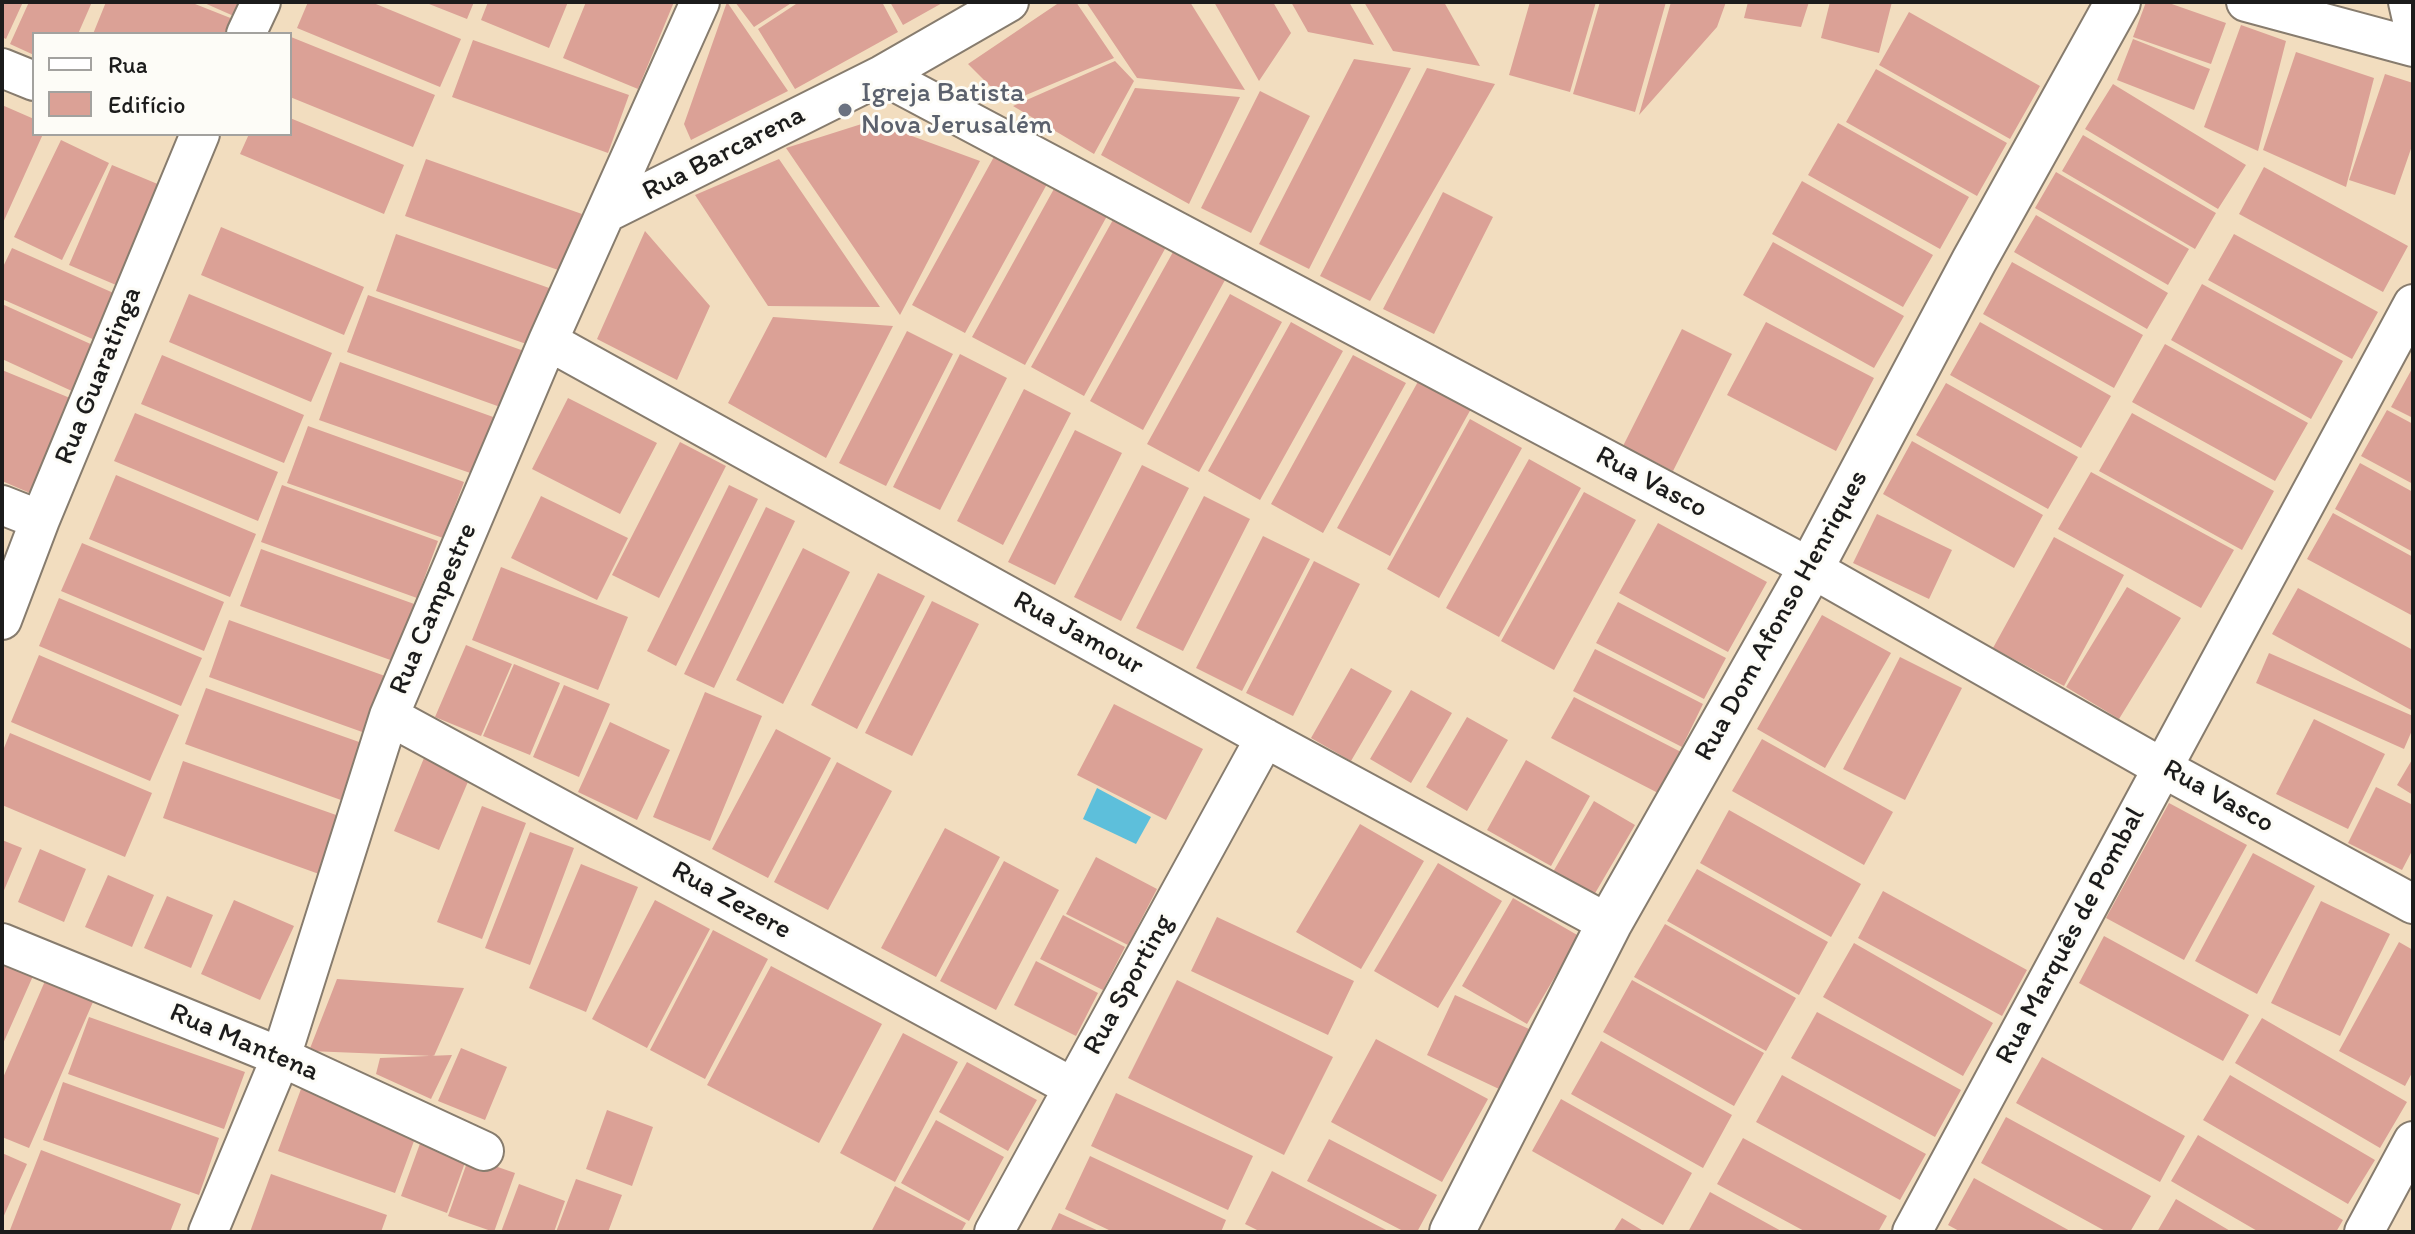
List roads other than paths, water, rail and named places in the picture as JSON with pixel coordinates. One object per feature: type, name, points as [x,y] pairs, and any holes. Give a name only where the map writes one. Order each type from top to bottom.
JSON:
[{"type":"street","points":[[247,32],[261,2]]},
{"type":"street","name":"Rua Campestre","points":[[208,1232],[281,1057],[389,716],[548,341],[700,2]]},
{"type":"street","name":"Rua Barcarena","points":[[606,213],[882,75],[1009,2]]},
{"type":"street","name":"Rua Dom Afonso Henriques","points":[[1452,1232],[1609,924],[1811,568],[1974,261],[2118,2]]},
{"type":"street","points":[[2246,2],[2413,47]]},
{"type":"street","points":[[2408,2],[2413,24]]},
{"type":"street","points":[[2,68],[32,80]]},
{"type":"street","name":"Rua Vasco","points":[[882,75],[1811,568],[2161,767],[2413,904]]},
{"type":"street","name":"Rua Guaratinga","points":[[2,620],[188,137]]},
{"type":"street","name":"Rua Marquês de Pombal","points":[[1912,1232],[2413,304]]},
{"type":"street","name":"Rua Jamour","points":[[548,341],[1265,738],[1609,924]]},
{"type":"street","points":[[2,505],[40,520]]},
{"type":"street","name":"Rua Zezere","points":[[389,716],[1072,1087]]},
{"type":"street","name":"Rua Sporting","points":[[994,1232],[1265,738]]},
{"type":"street","name":"Rua Mantena","points":[[2,943],[281,1057],[484,1151]]},
{"type":"street","points":[[2364,1232],[2413,1141]]},
{"type":"water","points":[[1097,788],[1151,817],[1136,844],[1083,819]]},
{"type":"place","name":"Igreja Batista Nova Jerusalém","points":[[845,110]]}]
